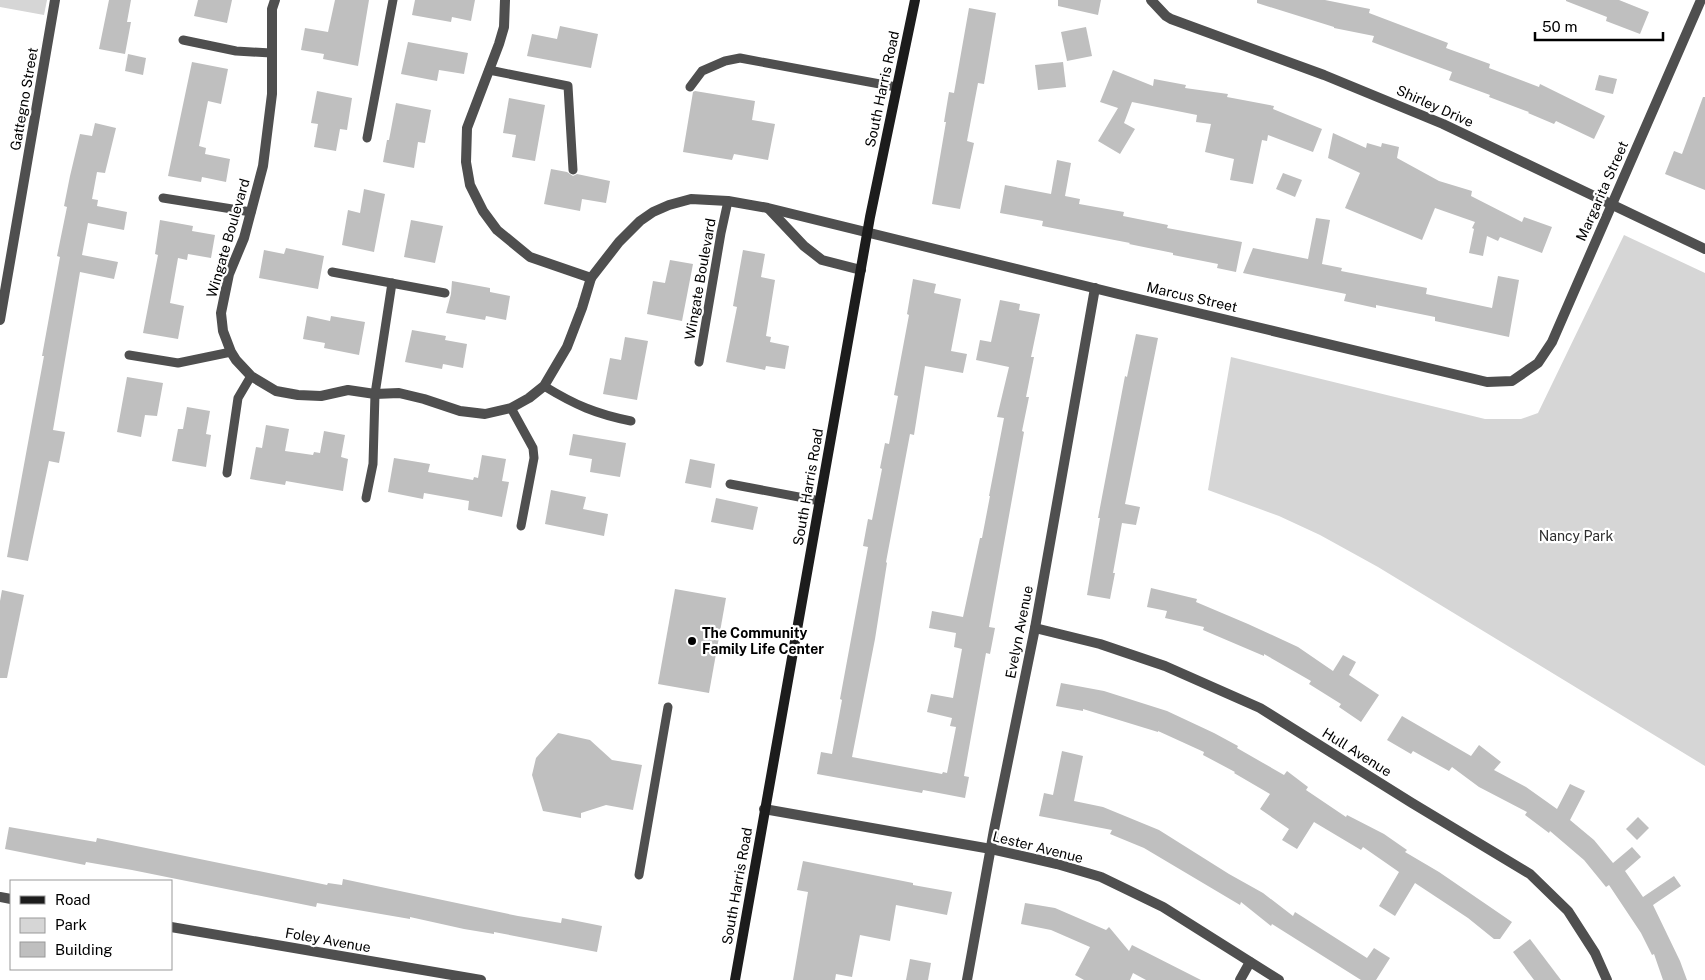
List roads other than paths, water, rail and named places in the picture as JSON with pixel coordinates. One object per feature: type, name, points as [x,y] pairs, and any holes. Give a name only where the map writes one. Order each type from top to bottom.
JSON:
[{"type":"main road","name":"South Harris Road","points":[[735,980],[867,233],[915,0]]},
{"type":"street","name":"Gattegno Street","points":[[0,320],[55,0]]},
{"type":"street","name":"Wingate Boulevard","points":[[275,0],[272,9],[272,94],[263,166],[244,238],[229,274],[220,313],[223,331],[231,352],[251,376],[276,391],[298,395],[321,396],[348,390],[375,394],[399,393],[460,411],[484,414],[511,408],[529,398],[544,386],[566,347],[582,308],[591,278],[619,242],[640,221],[668,205],[691,199],[728,201],[768,208],[867,233]]},
{"type":"street","points":[[505,0],[504,27],[467,128],[466,162],[470,185],[483,211],[497,230],[530,256],[591,278]]},
{"type":"street","name":"Shirley Drive","points":[[1151,0],[1171,19],[1324,75],[1434,120],[1705,249]]},
{"type":"street","name":"Margarita Street","points":[[1512,381],[1538,363],[1552,342],[1701,0]]},
{"type":"street","points":[[768,208],[804,246],[822,260],[861,270]]},
{"type":"street","name":"Marcus Street","points":[[867,233],[1487,382],[1512,381]]},
{"type":"street","name":"Evelyn Avenue","points":[[968,980],[991,849],[1035,628],[1095,288]]},
{"type":"street","name":"Hull Avenue","points":[[1035,628],[1100,644],[1165,666],[1268,713],[1530,874],[1568,911],[1595,952],[1607,980]]},
{"type":"street","name":"Lester Avenue","points":[[764,809],[991,849],[1057,864],[1101,877],[1163,907],[1279,980]]},
{"type":"street","name":"Foley Avenue","points":[[172,927],[481,980]]},
{"type":"street","points":[[1240,980],[1250,962]]},
{"type":"lane","points":[[367,138],[393,0]]},
{"type":"lane","points":[[183,40],[236,51],[272,53]]},
{"type":"lane","points":[[690,88],[702,71],[726,60],[740,58],[896,87]]},
{"type":"lane","points":[[489,70],[568,86],[573,170]]},
{"type":"lane","points":[[163,198],[251,212]]},
{"type":"lane","name":"Wingate Boulevard","points":[[699,362],[728,201]]},
{"type":"lane","points":[[332,272],[445,293]]},
{"type":"lane","points":[[366,498],[373,464],[375,394],[392,283]]},
{"type":"lane","points":[[129,355],[178,362],[231,352]]},
{"type":"lane","points":[[226,472],[238,398],[251,376]]},
{"type":"lane","points":[[544,386],[578,406],[631,421]]},
{"type":"lane","points":[[511,408],[533,448],[534,458],[521,526]]},
{"type":"lane","points":[[730,484],[820,501]]},
{"type":"lane","points":[[639,874],[668,707]]},
{"type":"place","name":"The Community Family Life Center","points":[[692,641]]},
{"type":"park label","name":"Nancy Park","points":[[1576,536]]}]
